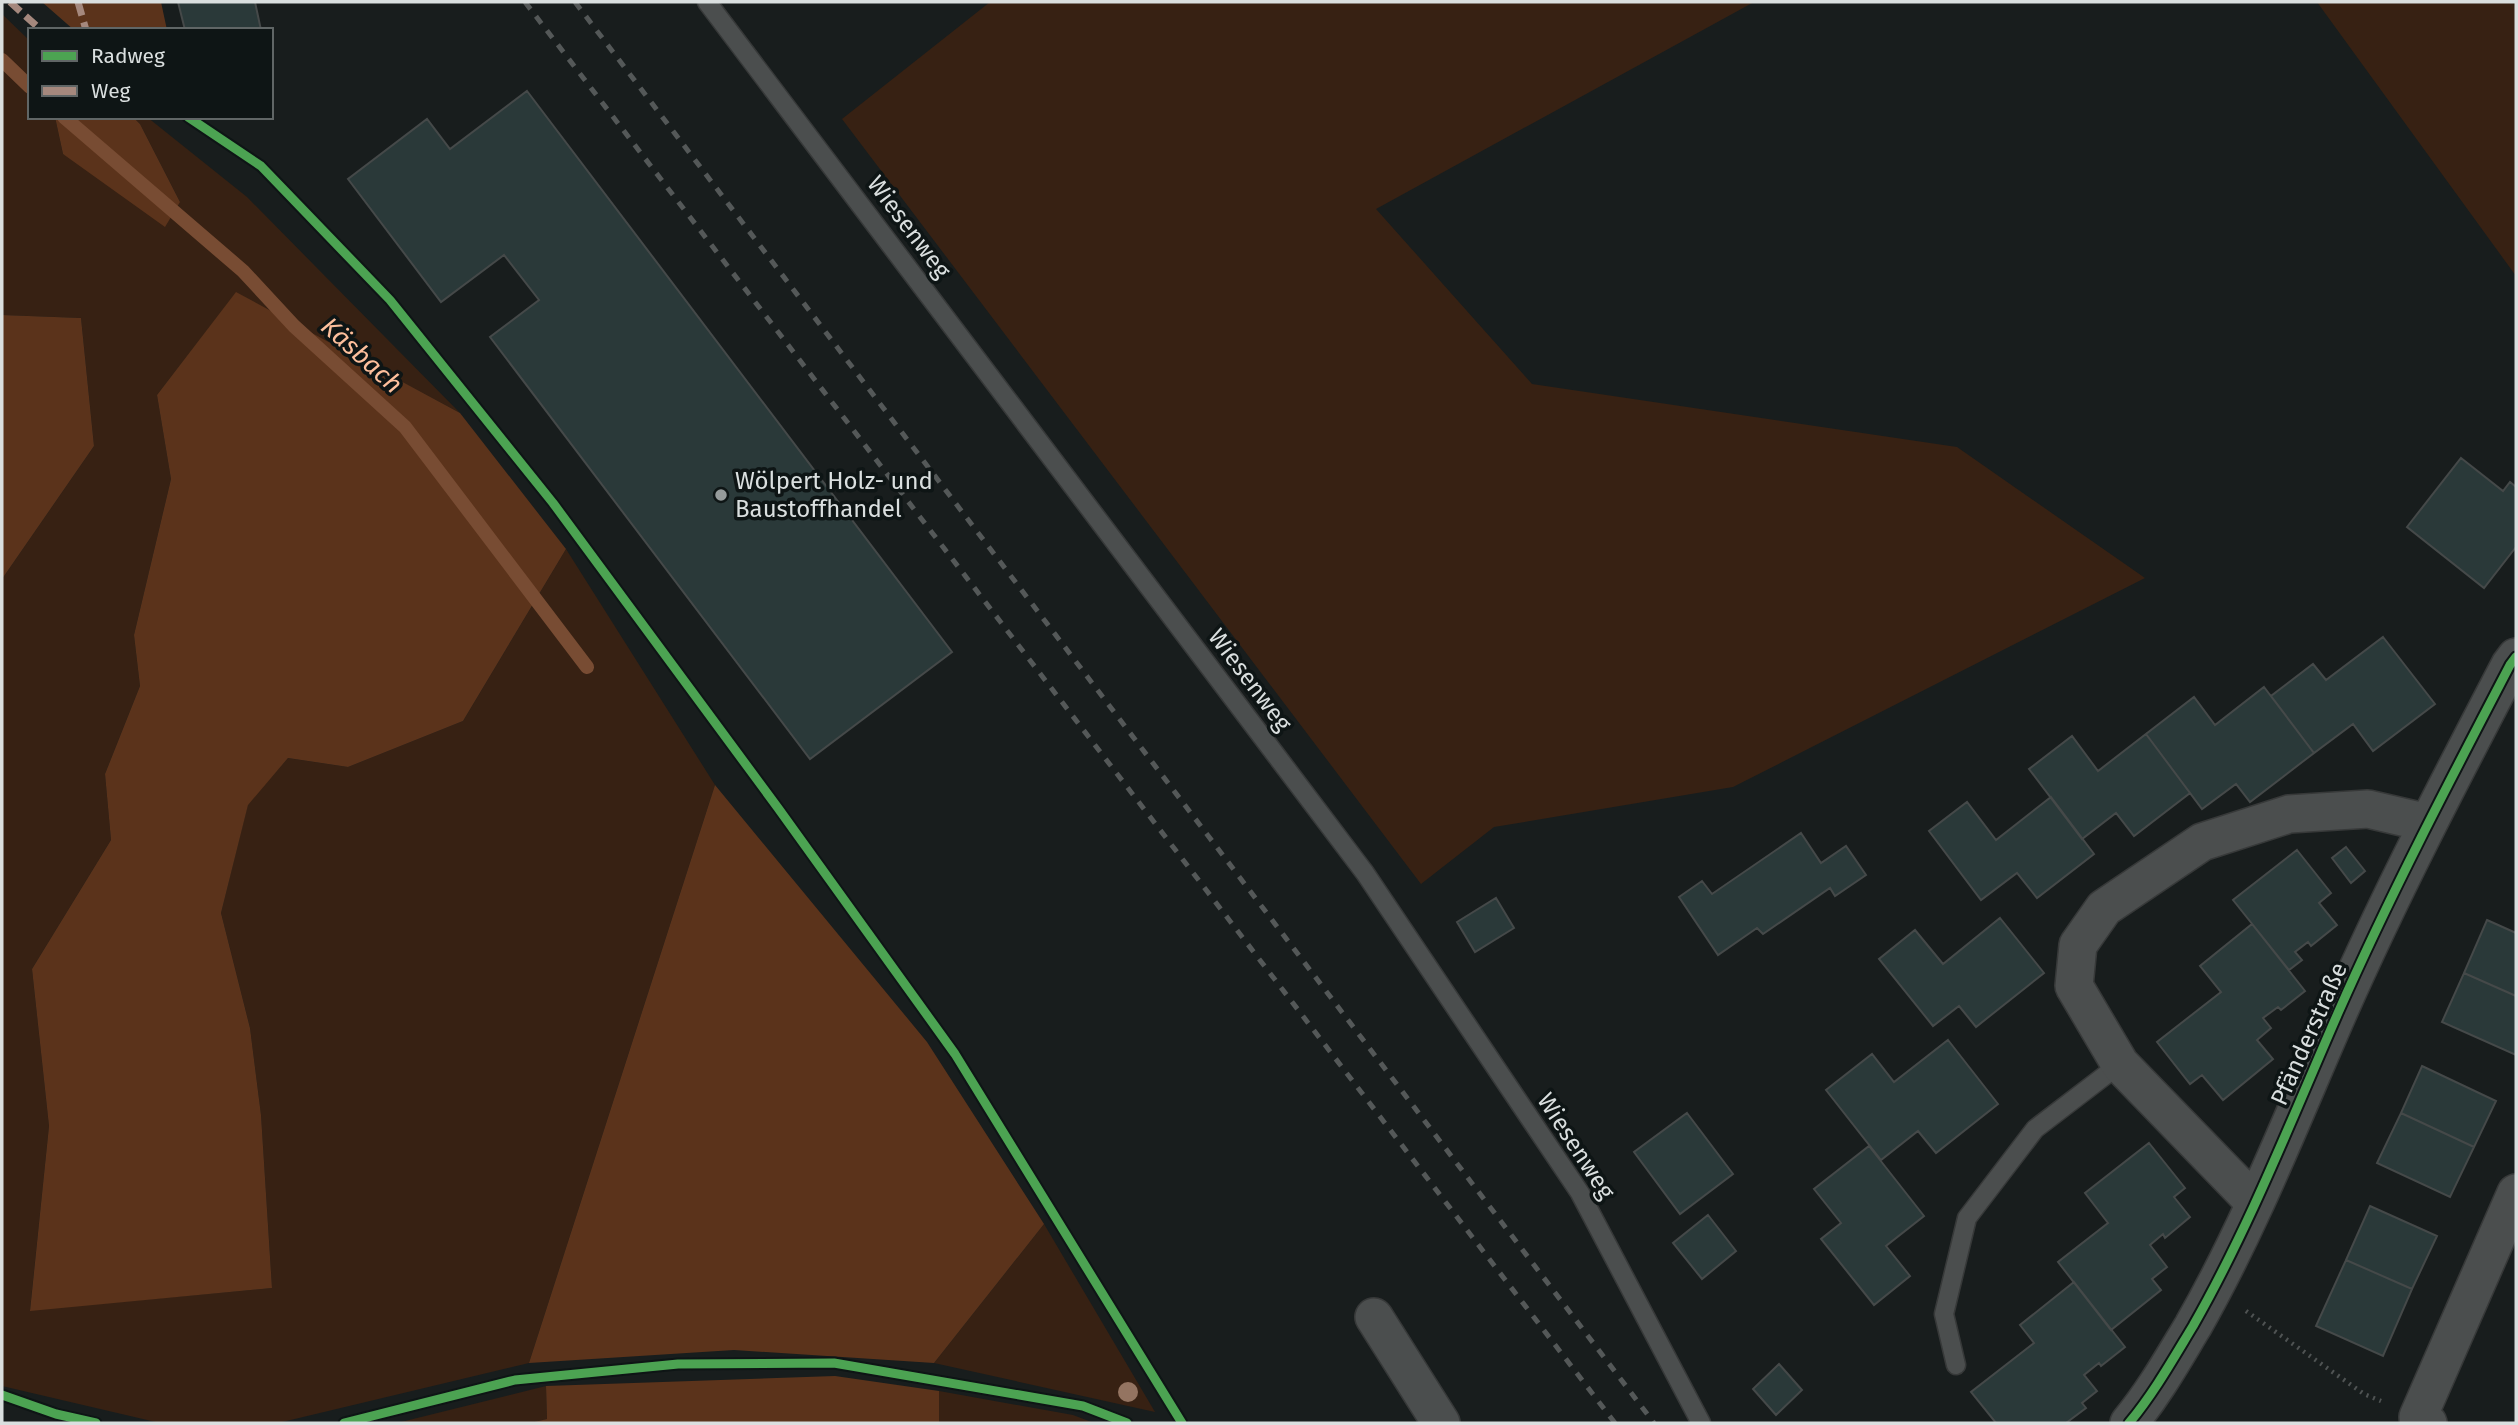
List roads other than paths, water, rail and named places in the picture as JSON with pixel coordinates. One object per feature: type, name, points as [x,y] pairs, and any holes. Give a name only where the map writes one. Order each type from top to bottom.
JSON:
[{"type":"street","name":"Pfänderstraße","points":[[2129,1423],[2169,1367],[2215,1287],[2340,1009],[2428,823],[2516,657]]},
{"type":"street","points":[[2255,1203],[2120,1064],[2074,986],[2078,946],[2104,908],[2202,842],[2289,814],[2368,808],[2428,823]]},
{"type":"street","points":[[2423,1420],[2516,1192]]},
{"type":"street","points":[[1374,1317],[1441,1423]]},
{"type":"lane","name":"Wiesenweg","points":[[707,2],[1365,873],[1580,1193],[1701,1423]]},
{"type":"lane","points":[[1956,1365],[1944,1314],[1966,1218],[2035,1129],[2120,1064]]},
{"type":"waterway","name":"Käsbach","points":[[2,60],[28,85]]},
{"type":"waterway","name":"Käsbach","points":[[66,119],[243,271],[294,326],[405,427],[587,667]]},
{"type":"railway","points":[[525,2],[1615,1423]]},
{"type":"railway","points":[[575,2],[1654,1423]]},
{"type":"place","name":"Wölpert Holz- und Baustoffhandel","points":[[721,495]]}]
